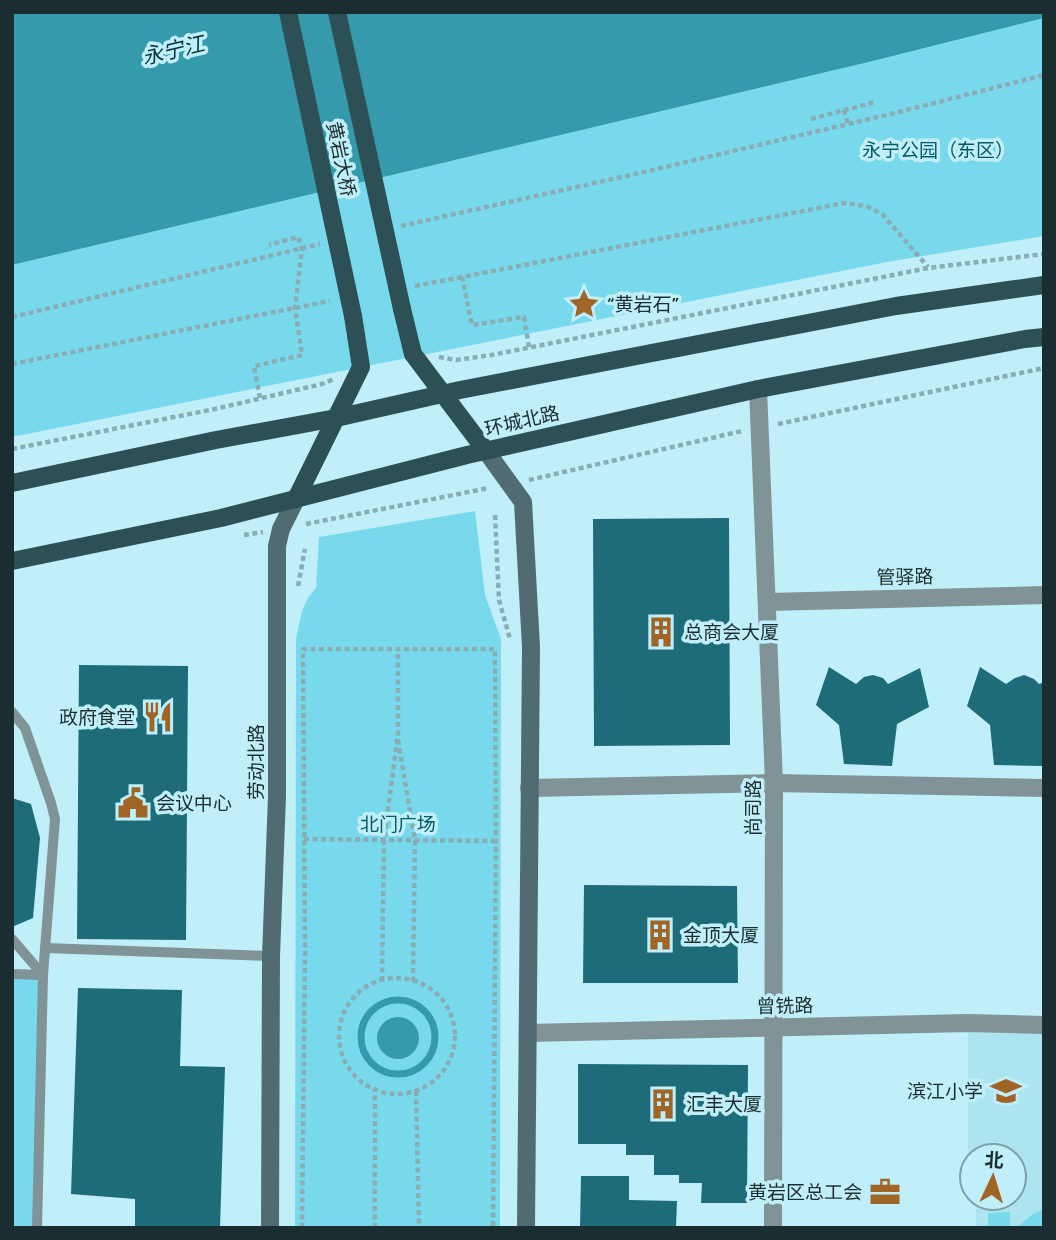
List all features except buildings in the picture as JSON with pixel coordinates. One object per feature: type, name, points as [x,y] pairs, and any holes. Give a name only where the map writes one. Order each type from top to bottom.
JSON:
[{"type":"main road","name":"黄岩大桥","points":[[288,12],[353,316],[361,367]]},
{"type":"main road","name":"黄岩大桥","points":[[337,12],[413,354]]},
{"type":"main road","points":[[12,483],[443,394],[896,306],[1044,285]]},
{"type":"main road","name":"环城北路","points":[[12,561],[221,518],[486,451],[758,389],[1044,337]]},
{"type":"main road","points":[[413,354],[523,502],[531,647],[526,1228]]},
{"type":"main road","name":"劳动北路","points":[[270,1228],[271,956],[277,796],[277,546],[281,529],[361,367]]},
{"type":"street","name":"尚司路","points":[[758,389],[774,783],[773,1228]]},
{"type":"street","name":"管驿路","points":[[768,602],[1044,595]]},
{"type":"street","points":[[530,788],[774,783],[1044,788]]},
{"type":"street","name":"曾铣路","points":[[528,1034],[968,1023],[1044,1025]]},
{"type":"lane","points":[[12,712],[25,728],[55,819],[43,975],[37,1228]]},
{"type":"lane","points":[[12,939],[43,975]]},
{"type":"lane","points":[[45,948],[271,956]]},
{"type":"lane","points":[[12,974],[43,975]]},
{"type":"path","points":[[394,227],[644,172],[1044,75]]},
{"type":"path","points":[[811,119],[875,102]]},
{"type":"path","points":[[844,110],[848,124]]},
{"type":"path","points":[[410,287],[844,203],[866,206],[882,214],[928,268]]},
{"type":"path","points":[[260,398],[254,366],[302,355],[295,308],[302,248],[298,237],[269,245]]},
{"type":"path","points":[[12,317],[328,242]]},
{"type":"path","points":[[413,354],[456,360],[492,355],[928,268],[1044,254]]},
{"type":"path","points":[[462,277],[472,325],[524,317],[529,348]]},
{"type":"path","points":[[12,364],[333,301]]},
{"type":"path","points":[[12,449],[215,409],[322,384],[361,367]]},
{"type":"path","points":[[495,515],[499,600],[513,652]]},
{"type":"path","points":[[302,1228],[305,950],[303,649],[495,649],[493,1228]]},
{"type":"path","points":[[382,981],[384,839],[398,735],[398,649]]},
{"type":"path","points":[[398,735],[415,840],[413,981]]},
{"type":"path","points":[[304,839],[496,841]]},
{"type":"path","points":[[398,979],[413,981],[430,989],[443,1001],[452,1017],[455,1035],[453,1053],[445,1070],[432,1083],[416,1091],[398,1095],[375,1090],[360,1082],[347,1066],[339,1048],[339,1027],[346,1009],[358,993],[376,982],[398,979]]},
{"type":"path","points":[[375,1090],[375,1228]]},
{"type":"path","points":[[416,1091],[419,1228]]},
{"type":"shaded area","name":"滨江小学","points":[[968,1023],[1044,1025],[1044,1228],[976,1228],[976,1212],[1028,1212],[1028,1142],[968,1142]]},
{"type":"green space","name":"永宁公园（东区）","points":[[1044,18],[1044,236],[887,262],[12,437],[12,265]]},
{"type":"green space","name":"北门广场","points":[[475,511],[485,595],[501,639],[500,1228],[295,1228],[296,639],[305,605],[316,588],[319,537]]},
{"type":"green space","points":[[12,974],[43,975],[37,1228],[12,1228]]},
{"type":"green space","points":[[1044,1209],[1044,1228],[1016,1228],[1033,1214]]},
{"type":"green space","points":[[1010,1212],[1010,1228],[988,1228],[988,1213]]},
{"type":"water","name":"永宁江","points":[[12,12],[1044,12],[1044,18],[12,265]]},
{"type":"water","points":[[398,1017],[413,1023],[419,1038],[413,1053],[398,1059],[383,1053],[377,1038],[383,1023]]},
{"type":"waterway","points":[[398,1000],[412,1003],[424,1011],[432,1023],[435,1037],[432,1051],[424,1063],[412,1071],[398,1074],[384,1071],[372,1063],[364,1051],[361,1037],[364,1023],[372,1011],[384,1003],[398,1000]]},
{"type":"place","name":"“黄岩石”","points":[[584,304]]},
{"type":"place","name":"总商会大厦","points":[[661,632]]},
{"type":"place","name":"政府食堂","points":[[158,717]]},
{"type":"place","name":"会议中心","points":[[133,803]]},
{"type":"place","name":"金顶大厦","points":[[660,935]]},
{"type":"place","name":"滨江小学","points":[[1006,1091]]},
{"type":"place","name":"汇丰大厦","points":[[663,1104]]},
{"type":"place","name":"黄岩区总工会","points":[[885,1192]]}]
